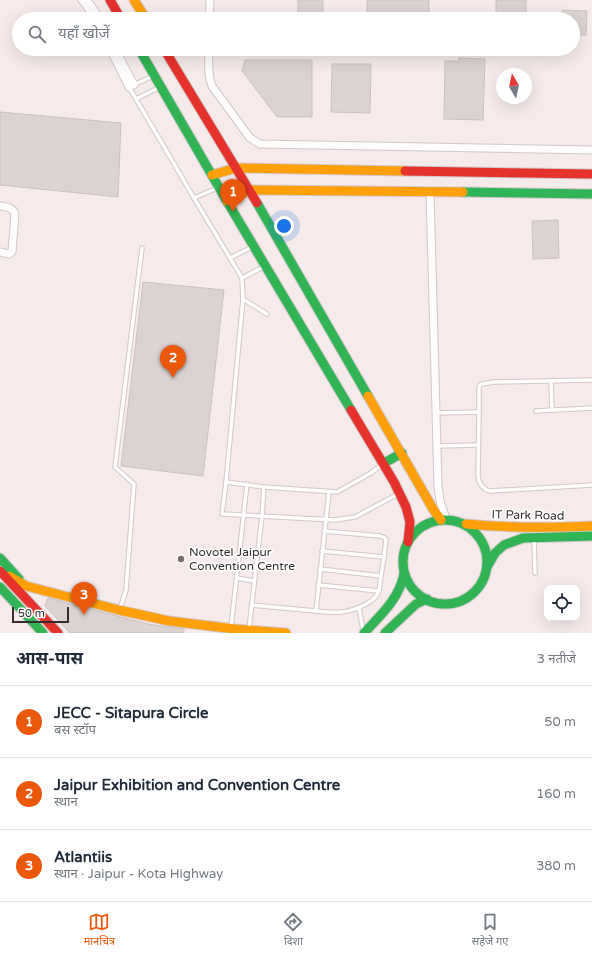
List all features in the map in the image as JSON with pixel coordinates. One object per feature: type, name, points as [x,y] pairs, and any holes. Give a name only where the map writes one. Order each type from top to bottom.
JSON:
[{"type":"main road","points":[[110,0],[117,12]]},
{"type":"main road","points":[[134,0],[142,12]]},
{"type":"main road","points":[[143,56],[254,247],[384,463],[406,507],[410,522],[408,542]]},
{"type":"main road","points":[[168,56],[250,190],[433,509],[443,520]]},
{"type":"main road","points":[[212,176],[236,168],[592,174]]},
{"type":"main road","points":[[227,201],[250,190],[592,194]]},
{"type":"main road","points":[[384,463],[402,453]]},
{"type":"main road","points":[[364,633],[393,601],[402,584],[404,574],[402,560],[406,546],[413,534],[424,525],[443,520],[454,520],[464,524],[475,532],[482,543],[486,556],[486,569],[482,582],[474,592],[462,600],[448,604],[434,602],[421,596],[411,587],[404,574]]},
{"type":"main road","name":"IT Park Road","points":[[464,524],[491,527],[530,528],[592,526]]},
{"type":"main road","name":"IT Park Road","points":[[486,569],[495,553],[504,545],[523,538],[592,536]]},
{"type":"main road","points":[[0,558],[26,586]]},
{"type":"main road","points":[[0,570],[26,586],[119,610],[169,621],[286,633]]},
{"type":"main road","points":[[0,570],[58,633]]},
{"type":"main road","points":[[0,587],[43,633]]},
{"type":"main road","points":[[390,632],[416,604],[428,599]]},
{"type":"street","points":[[82,0],[90,12]]},
{"type":"street","points":[[87,0],[95,12]]},
{"type":"street","points":[[209,12],[210,0]]},
{"type":"street","points":[[114,56],[132,86]]},
{"type":"street","points":[[118,56],[132,86]]},
{"type":"street","points":[[209,56],[210,82],[212,86],[250,138],[260,144],[592,150]]},
{"type":"street","points":[[430,192],[438,486],[443,520]]},
{"type":"street","points":[[0,206],[11,208],[15,214],[12,252],[8,254],[0,252]]},
{"type":"lane","points":[[154,76],[132,86],[136,99],[242,278],[243,299],[222,514],[334,520],[355,517],[400,493]]},
{"type":"lane","points":[[136,99],[160,87]]},
{"type":"lane","points":[[194,198],[219,187]]},
{"type":"lane","points":[[230,258],[254,247]]},
{"type":"lane","points":[[119,610],[126,590],[134,484],[115,467],[142,248]]},
{"type":"lane","points":[[242,278],[266,265]]},
{"type":"lane","points":[[243,299],[267,314]]},
{"type":"lane","points":[[592,380],[494,382],[480,385],[478,445],[479,481],[486,490],[494,491],[592,484]]},
{"type":"lane","points":[[551,381],[552,410]]},
{"type":"lane","points":[[536,411],[592,408]]},
{"type":"lane","points":[[436,413],[479,412]]},
{"type":"lane","points":[[437,446],[478,445]]},
{"type":"lane","points":[[226,482],[264,487],[337,492],[371,473],[384,463]]},
{"type":"lane","points":[[231,628],[247,484]]},
{"type":"lane","points":[[249,630],[264,487]]},
{"type":"lane","points":[[316,611],[329,492]]},
{"type":"lane","points":[[252,605],[342,613],[359,608],[376,598],[379,592],[382,576],[385,538],[380,536],[324,531]]},
{"type":"lane","points":[[534,538],[535,573]]},
{"type":"lane","points":[[322,551],[384,557]]},
{"type":"lane","points":[[320,569],[382,576]]},
{"type":"lane","points":[[236,578],[254,581]]},
{"type":"lane","points":[[318,585],[379,592]]},
{"type":"lane","points":[[359,608],[364,633]]},
{"type":"building","points":[[298,0],[323,0],[323,12],[298,12]]},
{"type":"building","points":[[367,0],[429,0],[429,12],[367,12]]},
{"type":"building","points":[[496,0],[526,0],[526,12],[496,12]]},
{"type":"building","points":[[562,10],[587,11],[586,35],[580,35],[580,12],[562,12]]},
{"type":"building","points":[[459,58],[485,59],[483,120],[444,119],[445,61],[458,61]]},
{"type":"building","points":[[245,60],[312,60],[312,117],[277,117],[242,71]]},
{"type":"building","points":[[332,64],[371,64],[370,113],[331,112]]},
{"type":"building","points":[[0,112],[121,123],[118,197],[0,185]]},
{"type":"building","points":[[558,220],[559,258],[533,259],[532,221]]},
{"type":"building","points":[[143,282],[224,290],[203,476],[121,466]]},
{"type":"building","points":[[48,598],[148,624],[184,629],[184,633],[70,633],[45,606]]},
{"type":"traffic: fast","points":[[143,56],[228,203],[351,410]]},
{"type":"traffic: fast","points":[[463,192],[592,194]]},
{"type":"traffic: fast","points":[[257,203],[368,396]]},
{"type":"traffic: fast","points":[[384,463],[402,453]]},
{"type":"traffic: fast","points":[[445,520],[461,523],[475,532],[484,546],[487,562],[484,578],[475,592],[461,601],[445,604],[429,601],[415,592],[406,578],[403,562],[406,546],[415,532],[429,523],[445,520]]},
{"type":"traffic: fast","points":[[487,567],[495,553],[504,545],[523,538],[592,536]]},
{"type":"traffic: fast","points":[[0,558],[19,579]]},
{"type":"traffic: fast","points":[[364,633],[394,599],[402,583],[404,574]]},
{"type":"traffic: fast","points":[[0,587],[43,633]]},
{"type":"traffic: fast","points":[[385,633],[416,604],[427,599]]},
{"type":"traffic: slow","points":[[134,0],[142,12]]},
{"type":"traffic: slow","points":[[212,175],[236,168],[405,171]]},
{"type":"traffic: slow","points":[[227,201],[250,190],[463,192]]},
{"type":"traffic: slow","points":[[368,396],[433,509],[441,520]]},
{"type":"traffic: slow","points":[[466,524],[529,527],[592,526]]},
{"type":"traffic: slow","points":[[9,576],[26,586],[119,610],[169,621],[235,629],[286,633]]},
{"type":"traffic: jam","points":[[110,0],[117,12]]},
{"type":"traffic: jam","points":[[168,56],[257,203]]},
{"type":"traffic: jam","points":[[405,171],[592,174]]},
{"type":"traffic: jam","points":[[351,410],[394,482],[406,507],[410,522],[408,542]]},
{"type":"traffic: jam","points":[[0,571],[58,633]]},
{"type":"place","name":"JECC - Sitapura Circle","points":[[233,212]]},
{"type":"place","name":"Jaipur Exhibition and Convention Centre","points":[[173,378]]},
{"type":"place","name":"Novotel Jaipur Convention Centre","points":[[181,559]]},
{"type":"place","name":"Atlantiis","points":[[84,615]]}]
